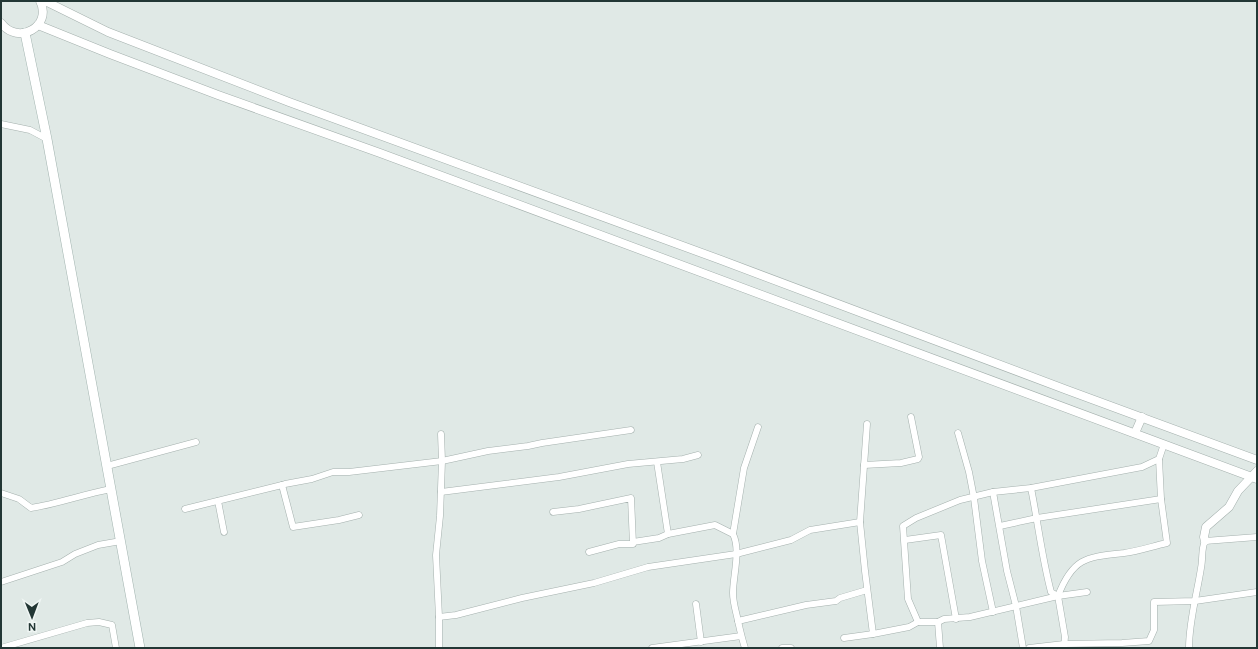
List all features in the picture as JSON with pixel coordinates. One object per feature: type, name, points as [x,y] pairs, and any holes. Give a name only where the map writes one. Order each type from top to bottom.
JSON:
[{"type":"main road","points":[[25,33],[47,139],[121,541],[139,648]]},
{"type":"street","points":[[1,23],[10,32],[18,34],[32,30],[38,25],[42,18],[43,11],[40,1]]},
{"type":"street","points":[[45,1],[108,32],[289,102],[721,260],[1060,388],[1257,460]]},
{"type":"street","points":[[38,25],[218,95],[380,153],[1135,434],[1255,476],[1238,491],[1229,507],[1206,527],[1202,566],[1195,601],[1189,648]]},
{"type":"street","points":[[1,124],[30,130],[47,139]]},
{"type":"street","points":[[864,465],[900,463],[918,460],[919,457],[911,417]]},
{"type":"street","points":[[1135,434],[1142,417]]},
{"type":"street","points":[[867,424],[860,522],[873,634]]},
{"type":"street","points":[[733,534],[744,468],[758,427]]},
{"type":"street","points":[[185,510],[285,484],[312,479],[333,472],[349,472],[442,461],[488,451],[631,430]]},
{"type":"street","points":[[958,433],[969,472],[982,561],[993,612]]},
{"type":"street","points":[[439,648],[436,555],[441,492],[441,434]]},
{"type":"street","points":[[107,466],[196,442]]},
{"type":"street","points":[[1064,646],[1065,637],[1058,596],[1064,580],[1078,563],[1099,555],[1125,553],[1167,543],[1161,499],[1159,459],[1164,444]]},
{"type":"street","points":[[441,492],[559,477],[628,464],[683,459],[698,455]]},
{"type":"street","points":[[918,622],[908,598],[903,526],[916,518],[960,500],[974,498],[993,492],[1031,488],[1142,467],[1159,459]]},
{"type":"street","points":[[657,462],[668,534]]},
{"type":"street","points":[[282,486],[293,527],[340,520],[359,515]]},
{"type":"street","points":[[1031,488],[1044,566],[1051,592],[1058,596]]},
{"type":"street","points":[[1,493],[19,499],[31,508],[44,506],[90,492],[111,489]]},
{"type":"street","points":[[993,492],[1023,648]]},
{"type":"street","points":[[553,512],[579,509],[630,498],[633,542]]},
{"type":"street","points":[[1000,526],[1037,518],[1161,499]]},
{"type":"street","points":[[218,501],[224,532]]},
{"type":"street","points":[[439,617],[456,615],[522,598],[594,583],[648,567],[736,554],[791,540],[810,530],[860,522]]},
{"type":"street","points":[[589,552],[619,544],[633,544],[633,542],[659,538],[668,534],[715,525],[733,534],[736,539],[737,560],[733,593],[734,604],[745,648]]},
{"type":"street","points":[[905,540],[941,536],[956,618]]},
{"type":"street","points":[[1205,540],[1257,537]]},
{"type":"street","points":[[1,582],[62,562],[74,554],[98,545],[121,541]]},
{"type":"street","points":[[738,621],[806,605],[836,601],[840,598],[868,590]]},
{"type":"street","points":[[844,638],[909,627],[918,622],[938,622],[944,619],[970,617],[1058,596],[1088,592]]},
{"type":"street","points":[[1029,648],[1149,641],[1154,630],[1154,602],[1195,601],[1257,592]]},
{"type":"street","points":[[696,604],[701,642]]},
{"type":"street","points":[[1,648],[87,622],[99,622],[112,625],[116,648]]},
{"type":"street","points":[[938,622],[940,648]]},
{"type":"street","points":[[652,648],[741,636]]},
{"type":"street","points":[[782,648],[791,648]]}]
